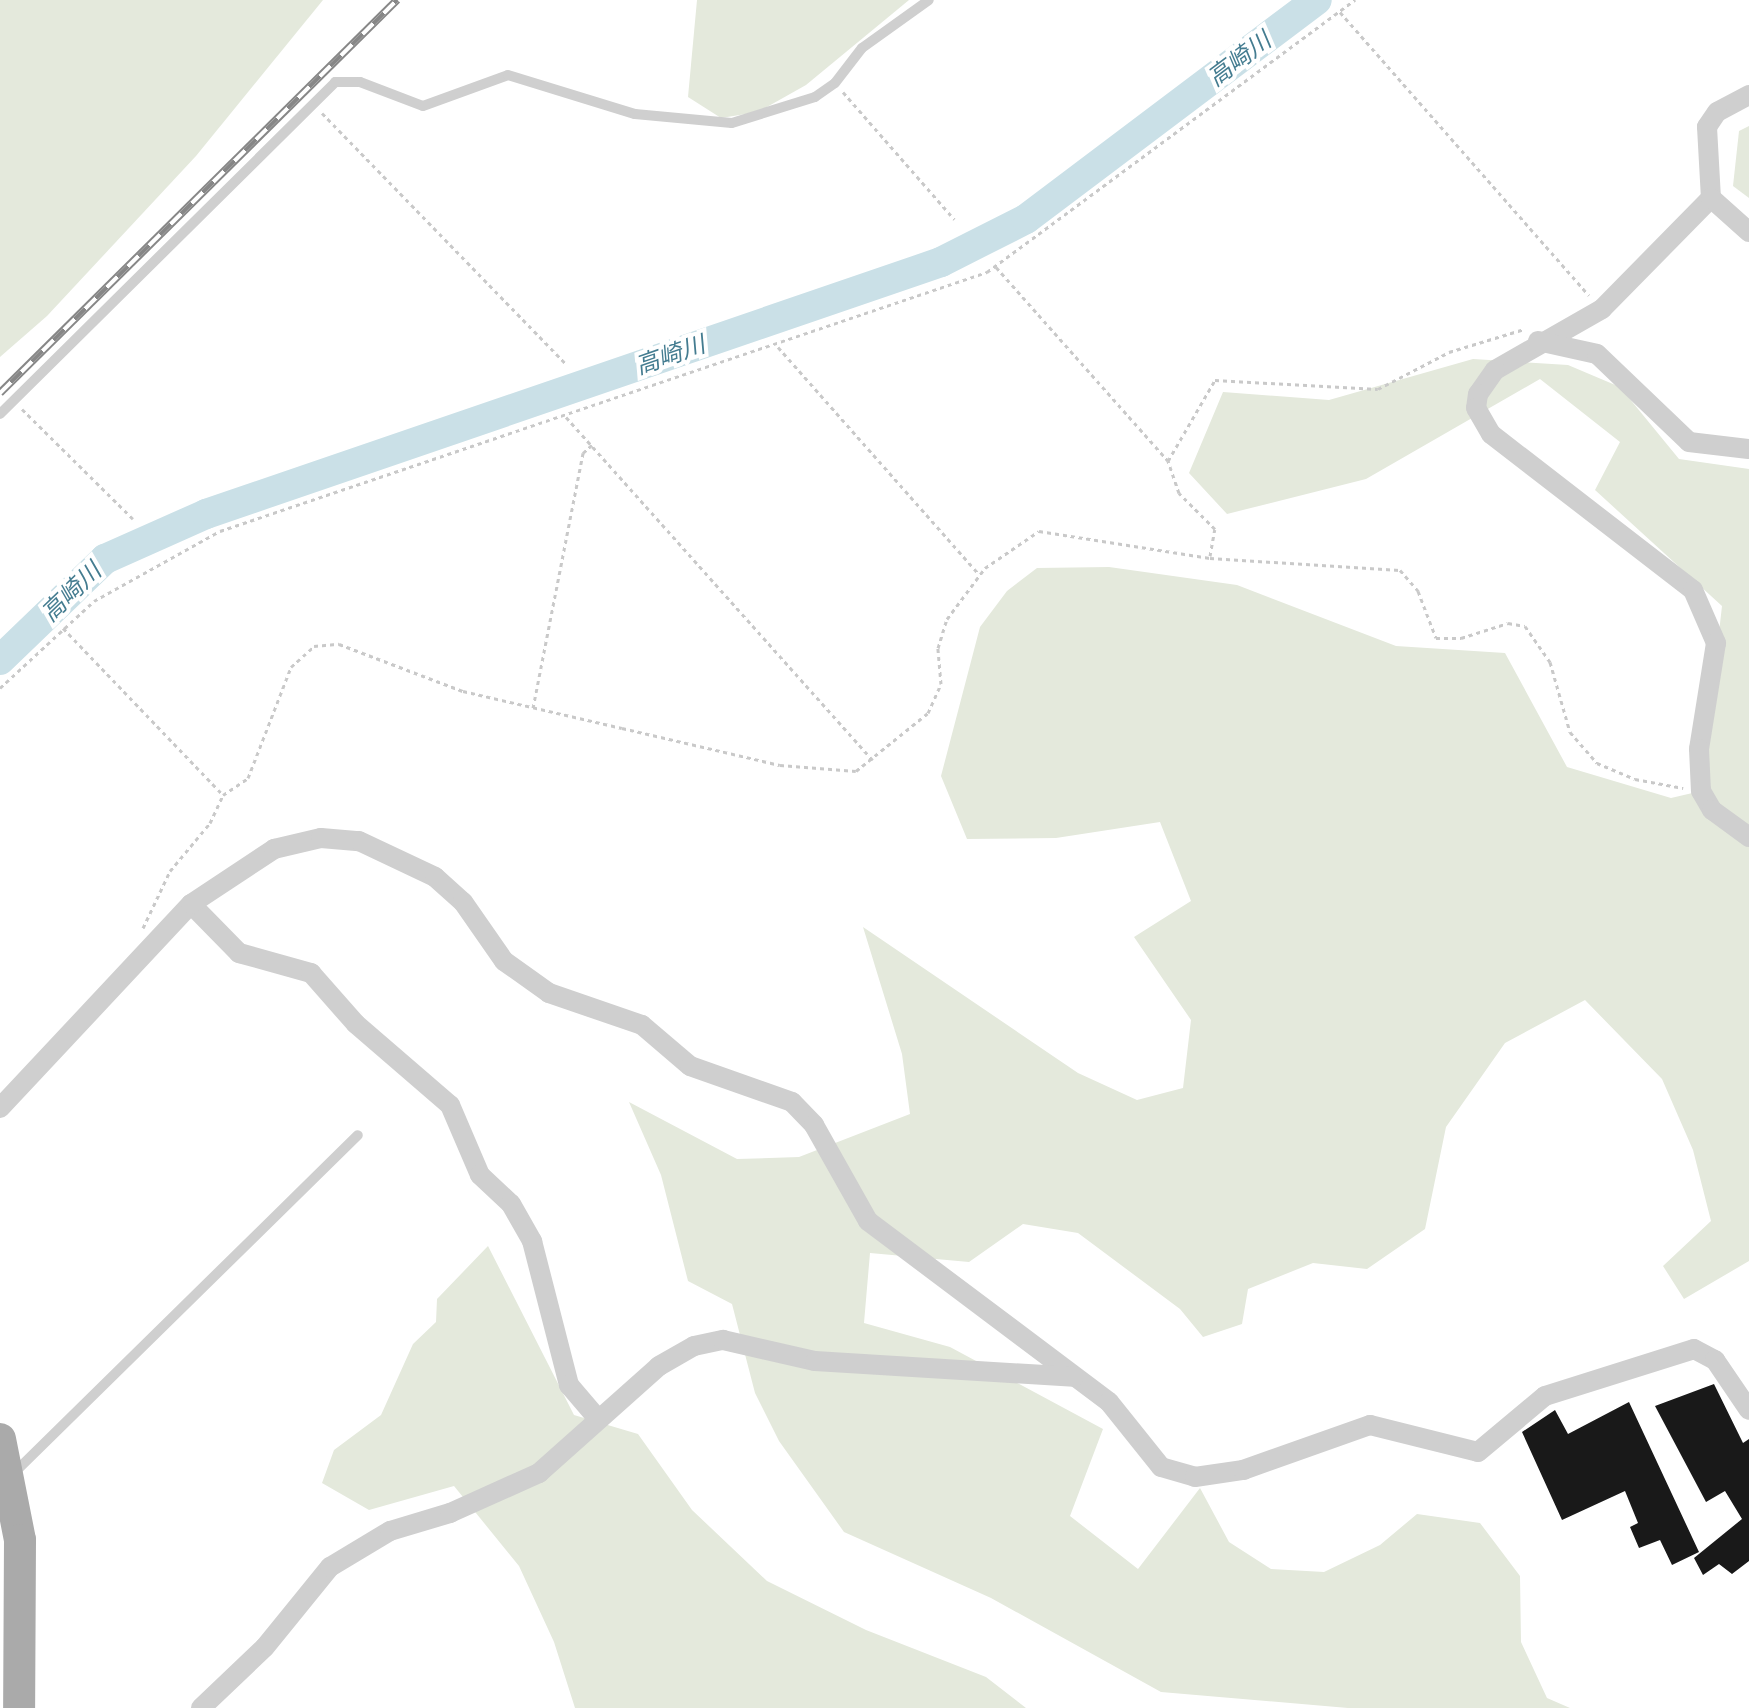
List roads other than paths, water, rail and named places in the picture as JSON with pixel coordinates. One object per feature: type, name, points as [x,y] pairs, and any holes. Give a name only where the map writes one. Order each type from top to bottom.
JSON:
[{"type":"main road","points":[[0,1439],[10,1478],[22,1595],[19,1708]]},
{"type":"street","points":[[1749,95],[1717,112],[1707,127],[1711,198],[1749,232]]},
{"type":"street","points":[[1711,198],[1602,309],[1534,335],[1485,381],[1476,408],[1480,422],[1693,590],[1716,643],[1699,749],[1701,791],[1712,810],[1749,837]]},
{"type":"street","points":[[1534,335],[1597,354],[1689,442],[1749,449]]},
{"type":"street","points":[[0,1108],[191,904],[274,849],[321,838],[389,851],[435,877],[463,902],[517,974],[549,993],[642,1025],[690,1066],[792,1102],[814,1125],[868,1221],[1109,1402],[1161,1467],[1195,1477],[1243,1470],[1370,1425],[1478,1452],[1545,1396],[1694,1349],[1715,1360],[1749,1410]]},
{"type":"street","points":[[191,904],[239,953],[311,973],[356,1024],[450,1105],[480,1175],[511,1204],[532,1241],[569,1385],[598,1419]]},
{"type":"street","points":[[201,1708],[265,1647],[330,1567],[390,1531],[450,1513],[539,1473],[659,1366],[694,1346],[723,1340],[815,1361],[1074,1377]]},
{"type":"lane","points":[[0,414],[313,105],[345,79],[423,106],[508,75],[635,114],[732,123],[790,109],[835,83],[862,48],[929,0]]},
{"type":"lane","points":[[10,1478],[358,1135]]},
{"type":"waterway","name":"高崎川","points":[[0,660],[105,559],[206,514],[941,262],[1026,219],[1317,0]]},
{"type":"railway","points":[[0,393],[397,0]]}]
